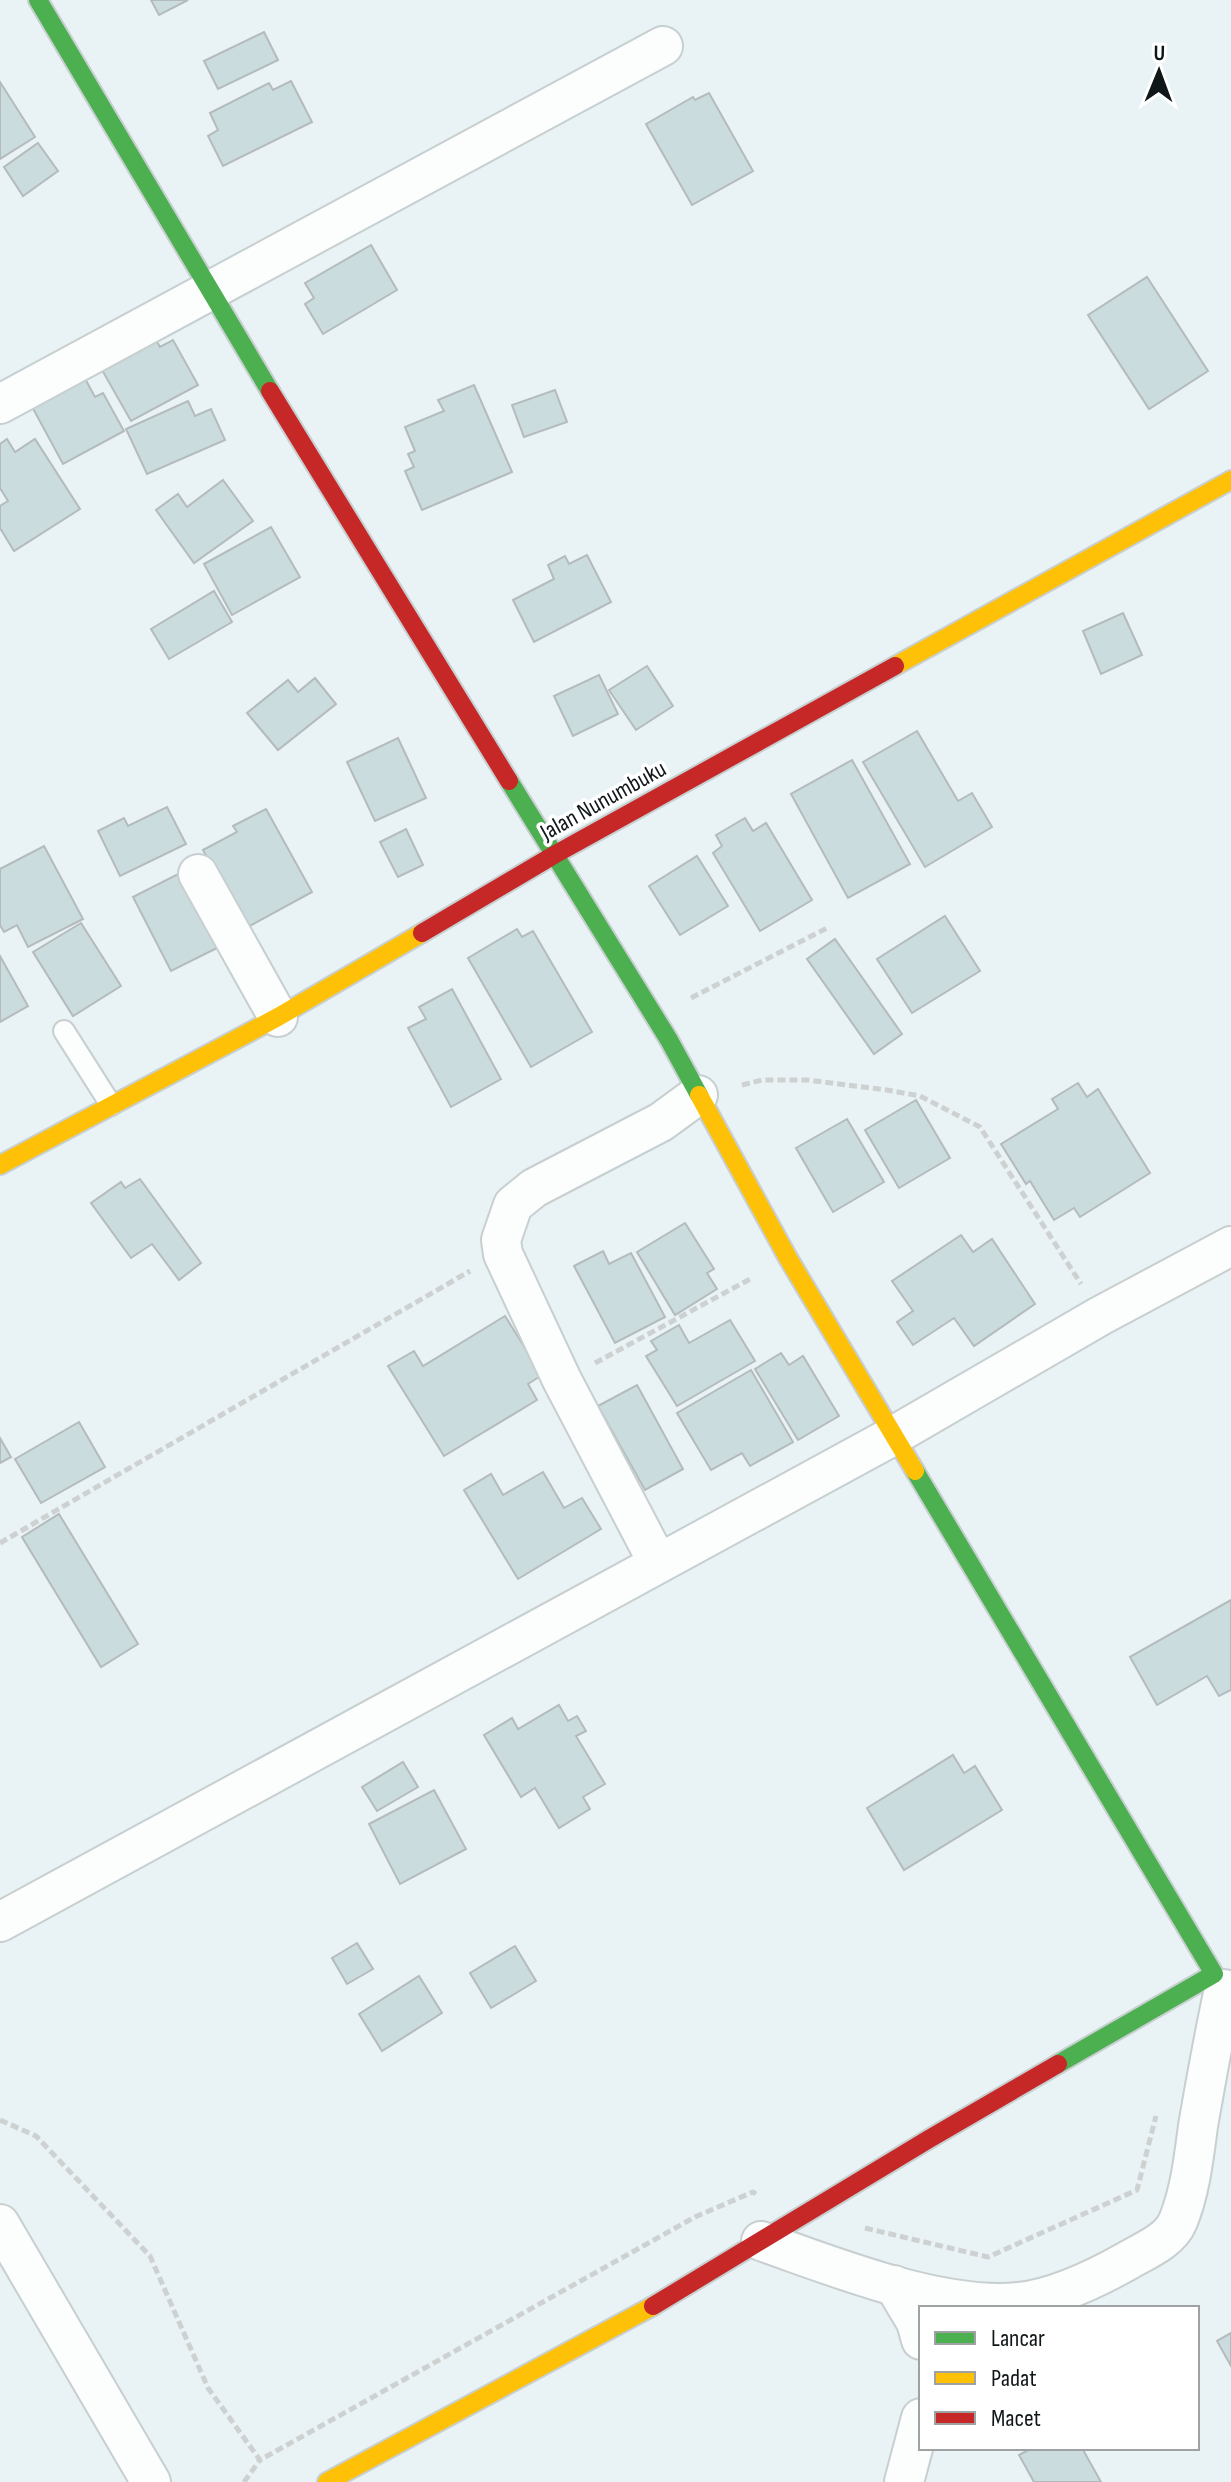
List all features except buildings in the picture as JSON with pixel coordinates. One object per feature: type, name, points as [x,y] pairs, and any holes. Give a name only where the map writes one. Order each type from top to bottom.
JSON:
[{"type":"street","points":[[38,0],[209,292],[655,1017],[788,1258],[1223,1988],[1186,2195],[1178,2224],[1159,2243],[1090,2280],[1043,2297],[1018,2302],[956,2299],[894,2285],[761,2241]]},
{"type":"street","points":[[0,404],[663,46]]},
{"type":"street","name":"Jalan Nunumbuku","points":[[0,1165],[278,1017],[554,855],[1231,480]]},
{"type":"street","points":[[198,874],[278,1017]]},
{"type":"street","points":[[658,1563],[562,1380],[503,1254],[501,1240],[513,1205],[534,1188],[661,1122],[698,1095]]},
{"type":"street","points":[[0,1922],[893,1436],[1100,1316],[1231,1246]]},
{"type":"street","points":[[327,2482],[624,2324],[929,2139],[1223,1988]]},
{"type":"street","points":[[0,2224],[151,2482]]},
{"type":"street","points":[[894,2285],[919,2333]]},
{"type":"street","points":[[904,2482],[919,2426]]},
{"type":"lane","points":[[64,1031],[111,1105]]},
{"type":"path","points":[[655,1017],[827,928]]},
{"type":"path","points":[[698,1095],[762,1080],[807,1080],[920,1096],[955,1113],[980,1127],[1100,1316]]},
{"type":"path","points":[[0,1543],[503,1254]]},
{"type":"path","points":[[562,1380],[788,1258]]},
{"type":"path","points":[[244,2482],[260,2460],[695,2217],[753,2192],[805,2214],[988,2257],[1137,2190],[1160,2103]]},
{"type":"path","points":[[0,2120],[36,2136],[150,2256],[208,2388],[260,2460]]},
{"type":"traffic: fast","points":[[38,0],[270,391]]},
{"type":"traffic: fast","points":[[509,781],[669,1040],[699,1095]]},
{"type":"traffic: fast","points":[[915,1471],[1214,1974],[1058,2064]]},
{"type":"traffic: slow","points":[[895,666],[1231,480]]},
{"type":"traffic: slow","points":[[0,1165],[278,1017],[422,933]]},
{"type":"traffic: slow","points":[[699,1095],[788,1258],[915,1471]]},
{"type":"traffic: slow","points":[[327,2482],[653,2306]]},
{"type":"traffic: jam","points":[[270,391],[509,781]]},
{"type":"traffic: jam","points":[[422,933],[554,855],[895,666]]},
{"type":"traffic: jam","points":[[653,2306],[1058,2064]]}]
